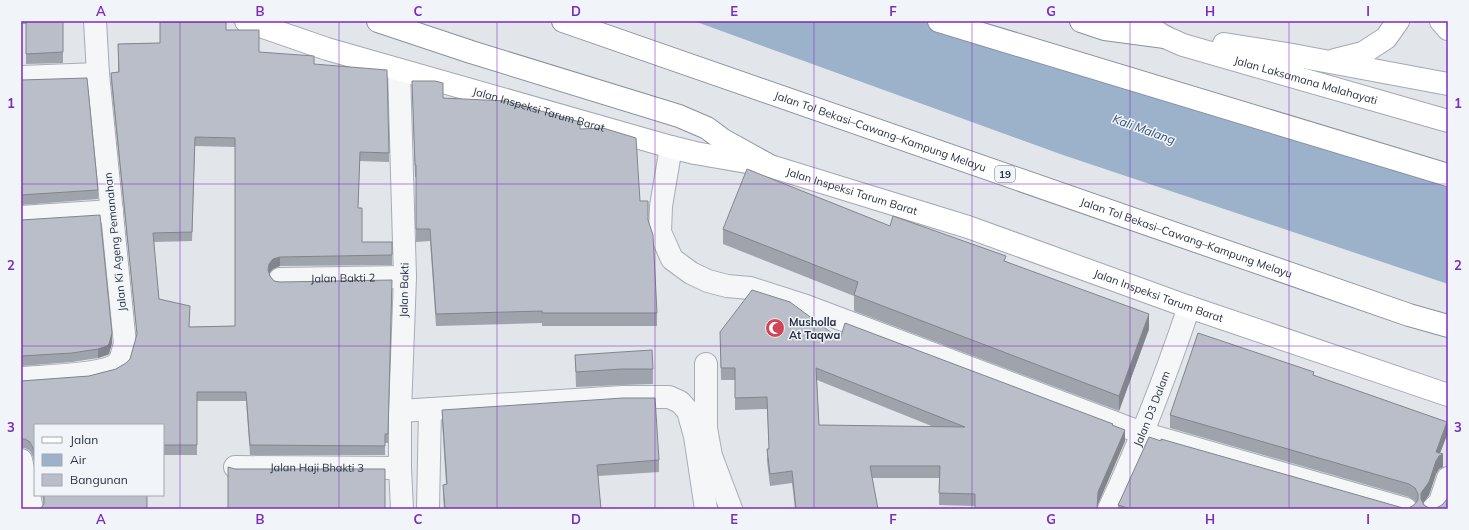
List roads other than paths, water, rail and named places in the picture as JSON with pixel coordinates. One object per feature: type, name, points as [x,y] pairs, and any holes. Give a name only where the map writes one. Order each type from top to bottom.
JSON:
[{"type":"main road","name":"Jalan Inspeksi Tarum Barat","points":[[246,21],[327,49],[399,70],[671,147],[695,153],[770,166],[968,227],[1189,307],[1448,395]]},
{"type":"main road","points":[[378,21],[471,52],[679,116],[707,128],[723,140],[770,166]]},
{"type":"main road","name":"Jalan Tol Bekasi–Cawang–Kampung Melayu","points":[[563,21],[1409,315],[1448,326]]},
{"type":"main road","points":[[939,21],[1448,175]]},
{"type":"main road","points":[[1081,21],[1105,29],[1165,37]]},
{"type":"main road","name":"Jalan Laksamana Malahayati","points":[[1139,21],[1165,37],[1183,45],[1448,120]]},
{"type":"main road","points":[[1326,62],[1363,53],[1386,38],[1398,21]]},
{"type":"main road","points":[[1441,21],[1448,29]]},
{"type":"main road","name":"Jalan Laksamana Malahayati","points":[[1165,37],[1184,38],[1448,84]]},
{"type":"street","name":"Jalan Ki Ageng Pemanahan","points":[[21,378],[95,372],[112,368],[119,361],[125,344],[98,74],[95,21]]},
{"type":"street","name":"Jalan Bakti","points":[[399,70],[405,277],[400,411],[402,509]]},
{"type":"street","points":[[21,77],[98,74]]},
{"type":"street","points":[[671,147],[661,206],[660,232],[672,259],[691,273],[708,281],[727,286],[750,288],[806,306],[1142,433],[1406,509]]},
{"type":"street","points":[[21,217],[112,211]]},
{"type":"street","name":"Jalan Bakti 2","points":[[280,279],[405,277]]},
{"type":"street","name":"Jalan D3 Dalam","points":[[1109,509],[1142,433],[1189,307]]},
{"type":"street","points":[[706,364],[706,428],[711,456],[731,509]]},
{"type":"street","points":[[400,411],[622,397],[669,397],[680,402],[688,411],[695,436],[706,509]]},
{"type":"street","points":[[428,509],[430,409]]},
{"type":"street","points":[[21,460],[32,509]]},
{"type":"street","name":"Jalan Haji Bhakti 3","points":[[235,467],[400,468]]},
{"type":"street","points":[[1433,509],[1440,502],[1448,478]]},
{"type":"water","name":"Kali Malang","points":[[694,21],[939,21],[1448,175],[1448,284],[1063,155]]},
{"type":"place","name":"Musholla At Taqwa","points":[[775,328]]}]
